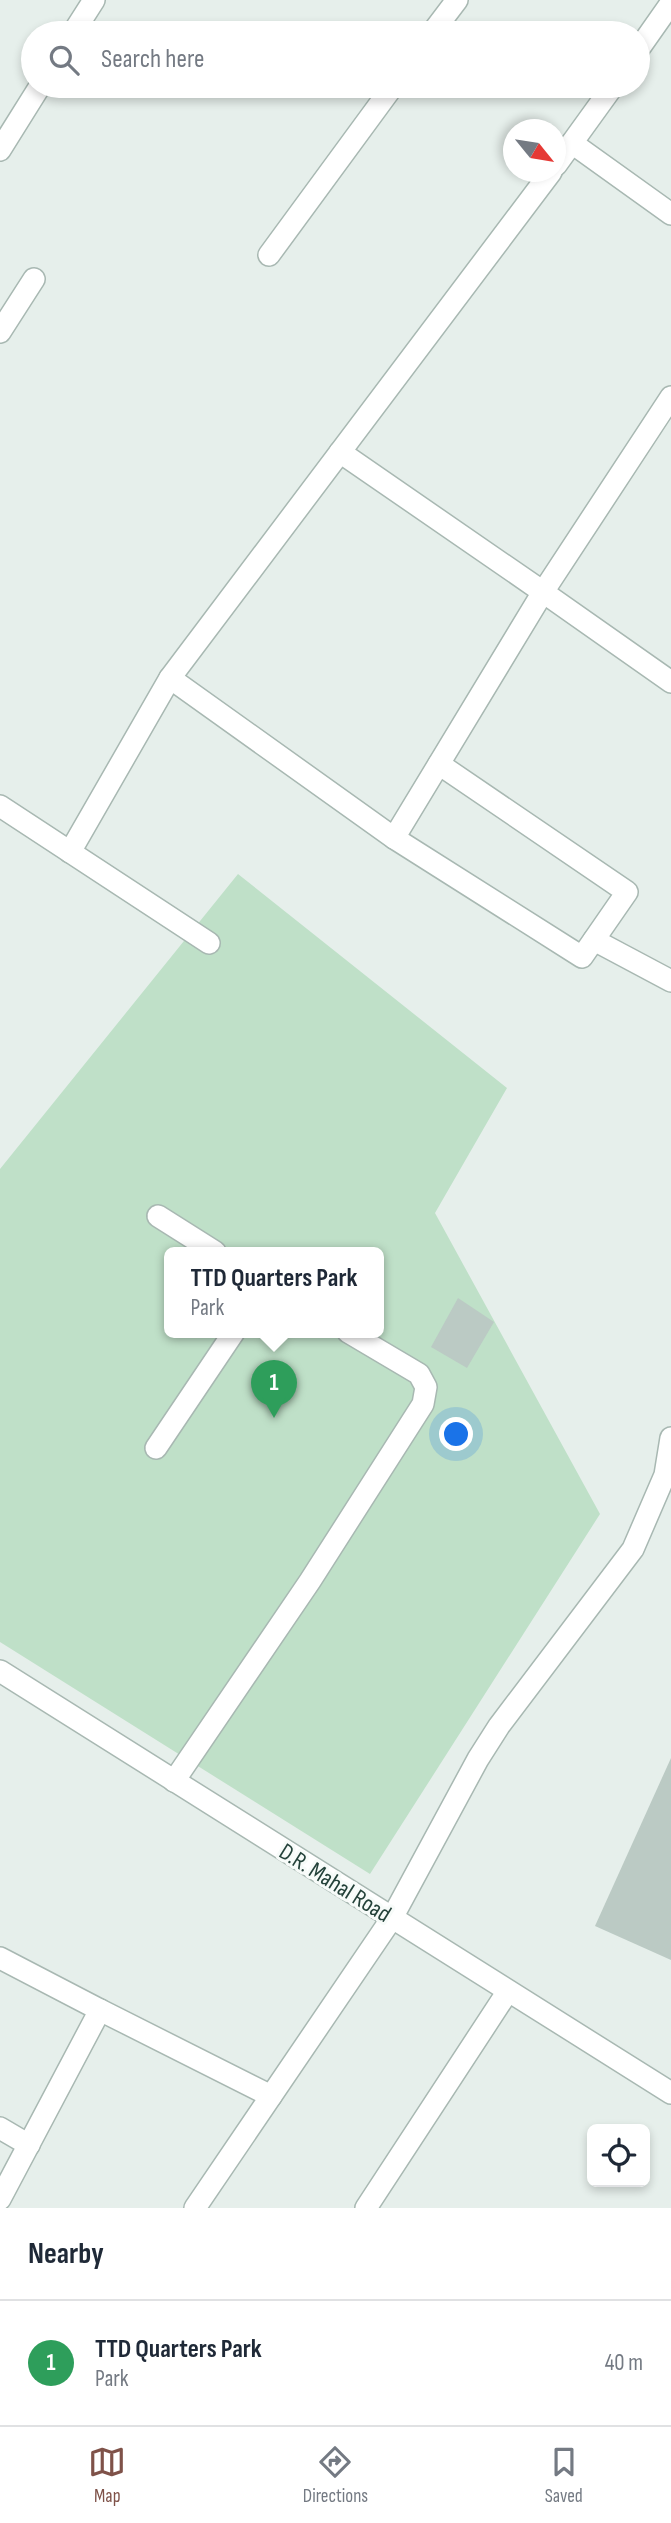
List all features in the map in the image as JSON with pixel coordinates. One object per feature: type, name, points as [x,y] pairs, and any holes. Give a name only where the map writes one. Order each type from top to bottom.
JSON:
[{"type":"street","points":[[81,21],[94,0]]},
{"type":"street","points":[[441,21],[457,0]]},
{"type":"street","points":[[650,33],[671,2]]},
{"type":"street","points":[[1,147],[32,98]]},
{"type":"street","points":[[269,254],[384,98]]},
{"type":"street","points":[[566,152],[604,98]]},
{"type":"street","points":[[572,144],[671,214]]},
{"type":"street","points":[[70,852],[170,678],[543,182]]},
{"type":"street","points":[[0,332],[34,279]]},
{"type":"street","points":[[394,838],[542,592],[671,397]]},
{"type":"street","points":[[340,452],[671,682]]},
{"type":"street","points":[[170,678],[394,838],[582,957],[627,892],[439,764]]},
{"type":"street","points":[[0,806],[209,943]]},
{"type":"street","points":[[594,940],[671,981]]},
{"type":"street","points":[[158,1216],[207,1247]]},
{"type":"street","points":[[156,1448],[230,1338]]},
{"type":"street","points":[[174,1781],[310,1581],[423,1404],[426,1387],[419,1374],[358,1338]]},
{"type":"street","points":[[195,2208],[392,1919],[478,1759],[499,1726],[633,1549],[665,1475],[671,1438]]},
{"type":"street","name":"D.R. Mahal Road","points":[[0,1671],[671,2093]]},
{"type":"street","points":[[0,1958],[271,2096]]},
{"type":"street","points":[[366,2208],[508,1991]]},
{"type":"street","points":[[0,2199],[100,2010]]},
{"type":"street","points":[[0,2128],[29,2145]]},
{"type":"green space","points":[[238,874],[507,1088],[435,1213],[600,1514],[370,1874],[0,1642],[0,1169]]},
{"type":"building","points":[[458,1298],[494,1322],[467,1368],[431,1347]]},
{"type":"building","points":[[671,1758],[671,1960],[595,1926]]},
{"type":"place","name":"TTD Quarters Park","points":[[274,1418]]}]
